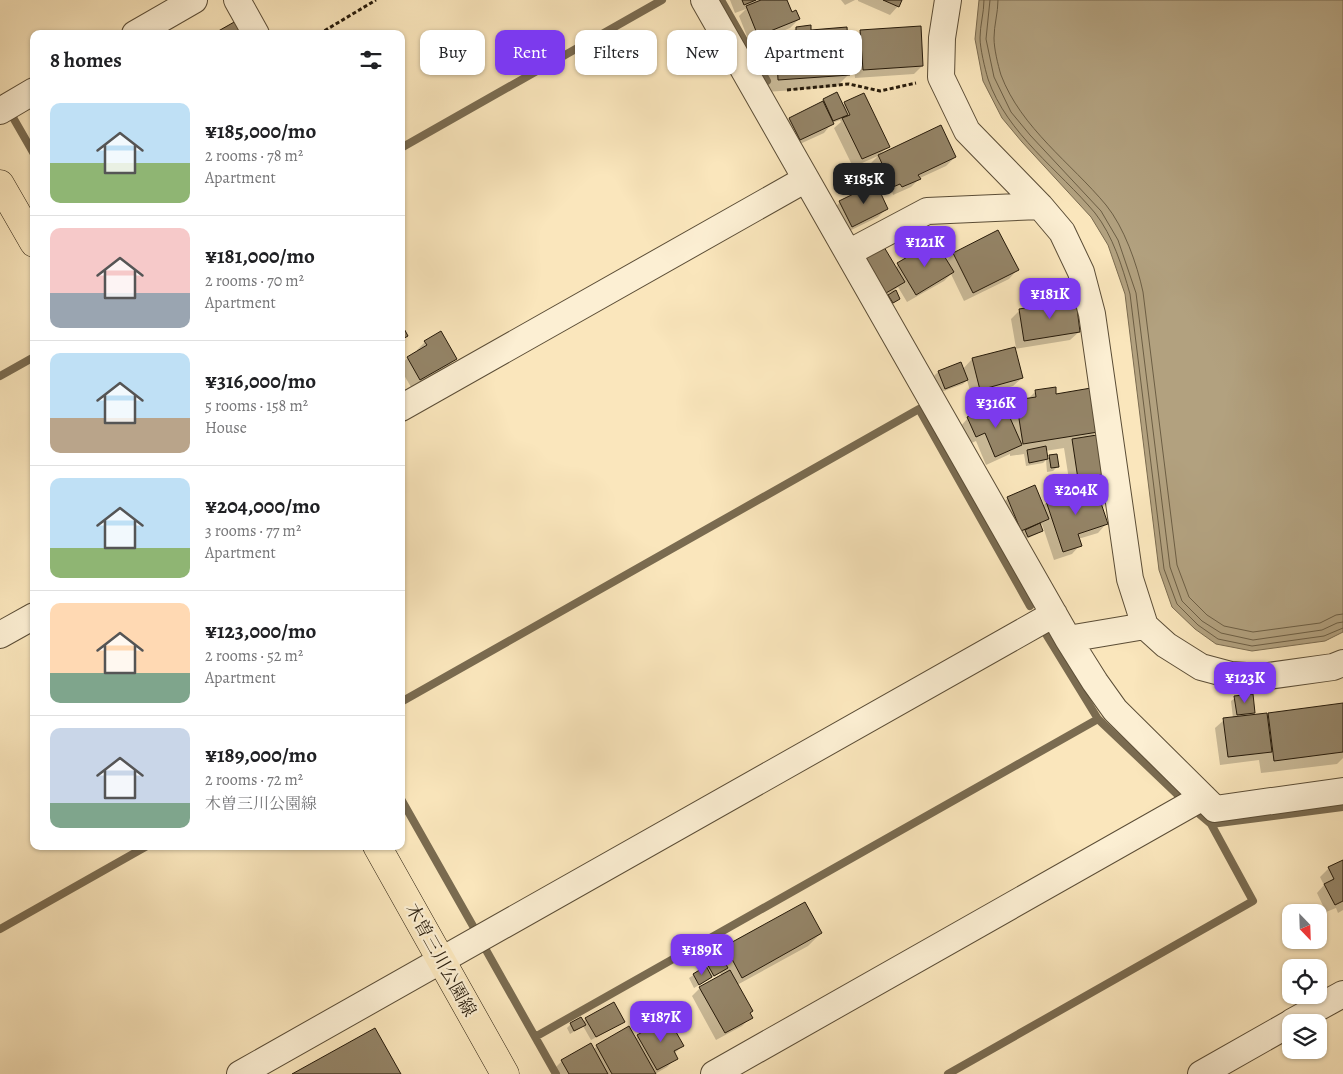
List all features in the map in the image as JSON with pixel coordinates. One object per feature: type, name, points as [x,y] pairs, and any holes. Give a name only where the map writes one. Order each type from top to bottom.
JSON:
[{"type":"main road","points":[[0,184],[30,236]]},
{"type":"main road","name":"木曽三川公園線","points":[[379,850],[505,1074]]},
{"type":"street","points":[[142,30],[194,0]]},
{"type":"street","points":[[237,0],[254,30]]},
{"type":"street","points":[[704,0],[1068,639],[1095,682],[1116,710],[1215,809],[1343,791]]},
{"type":"street","points":[[948,0],[942,38],[941,77],[967,131],[1040,206],[1062,232],[1081,272],[1092,314],[1130,579],[1145,626],[1166,645],[1201,667],[1231,675],[1261,677],[1333,668],[1343,662]]},
{"type":"street","points":[[0,111],[30,93]]},
{"type":"street","points":[[405,406],[806,179]]},
{"type":"street","points":[[848,253],[928,211],[1040,206]]},
{"type":"street","points":[[240,1074],[1054,614]]},
{"type":"street","points":[[0,635],[30,618]]},
{"type":"street","points":[[1068,639],[1145,626]]},
{"type":"street","points":[[714,1074],[1203,797]]},
{"type":"street","points":[[1308,1014],[1343,994]]},
{"type":"street","points":[[1201,1074],[1282,1029]]},
{"type":"path","points":[[326,30],[376,0]]},
{"type":"path","points":[[757,92],[849,84],[880,91],[941,77]]},
{"type":"water","points":[[979,0],[1343,0],[1343,632],[1325,641],[1252,651],[1216,644],[1195,629],[1172,607],[1159,570],[1125,294],[1108,245],[1091,217],[1002,118],[983,81],[975,39]]},
{"type":"building","points":[[742,0],[756,0],[744,5]]},
{"type":"building","points":[[761,0],[787,0],[792,12],[796,10],[800,19],[773,30],[756,30],[746,6]]},
{"type":"building","points":[[883,0],[902,0],[899,7]]},
{"type":"building","points":[[236,21],[241,30],[220,30]]},
{"type":"building","points":[[811,25],[811,30],[796,30],[796,27]]},
{"type":"building","points":[[921,26],[923,66],[863,70],[862,30],[860,30]]},
{"type":"building","points":[[847,27],[847,30],[811,30]]},
{"type":"building","points":[[778,75],[850,75],[778,80]]},
{"type":"building","points":[[837,92],[848,115],[833,121],[823,99]]},
{"type":"building","points":[[864,93],[890,147],[862,159],[842,118],[850,115],[844,102]]},
{"type":"building","points":[[823,101],[834,124],[800,140],[789,118]]},
{"type":"building","points":[[941,125],[956,157],[918,175],[921,179],[902,187],[900,184],[893,187],[878,155]]},
{"type":"building","points":[[876,183],[888,209],[852,227],[839,201]]},
{"type":"building","points":[[998,230],[1019,270],[973,293],[953,253]]},
{"type":"building","points":[[935,241],[954,272],[916,295],[897,263]]},
{"type":"building","points":[[881,242],[905,282],[886,293],[863,253]]},
{"type":"building","points":[[896,290],[900,299],[893,303],[888,295]]},
{"type":"building","points":[[1076,300],[1080,332],[1024,341],[1019,309]]},
{"type":"building","points":[[441,331],[457,359],[420,380],[407,357],[427,345],[424,341]]},
{"type":"building","points":[[1015,347],[1023,378],[980,390],[972,358]]},
{"type":"building","points":[[961,362],[968,380],[945,389],[938,371]]},
{"type":"building","points":[[1056,387],[1056,394],[1091,388],[1098,432],[1023,444],[1016,400],[1036,397],[1035,390]]},
{"type":"building","points":[[1003,402],[1022,445],[995,457],[985,433],[976,437],[967,417]]},
{"type":"building","points":[[1103,434],[1105,474],[1078,479],[1072,439]]},
{"type":"building","points":[[1046,446],[1048,459],[1029,463],[1027,450]]},
{"type":"building","points":[[1057,454],[1059,467],[1051,468],[1049,455]]},
{"type":"building","points":[[1035,485],[1049,519],[1021,531],[1007,497]]},
{"type":"building","points":[[1095,485],[1108,524],[1078,534],[1082,546],[1063,552],[1046,501]]},
{"type":"building","points":[[1040,523],[1043,531],[1028,537],[1025,530]]},
{"type":"building","points":[[1253,694],[1255,713],[1237,715],[1234,696]]},
{"type":"building","points":[[1343,703],[1343,752],[1274,761],[1268,713]]},
{"type":"building","points":[[1267,713],[1272,752],[1228,757],[1223,718]]},
{"type":"building","points":[[1343,860],[1343,901],[1335,905],[1324,884],[1334,879],[1328,867]]},
{"type":"building","points":[[805,902],[822,933],[742,978],[725,946]]},
{"type":"building","points":[[716,947],[728,968],[714,976],[702,955]]},
{"type":"building","points":[[706,966],[712,977],[699,985],[693,974]]},
{"type":"building","points":[[730,970],[753,1011],[750,1013],[753,1018],[725,1033],[699,987]]},
{"type":"building","points":[[614,1002],[625,1022],[596,1037],[585,1018]]},
{"type":"building","points":[[581,1017],[586,1025],[574,1031],[570,1023]]},
{"type":"building","points":[[668,1018],[684,1046],[674,1051],[678,1059],[657,1070],[637,1035]]},
{"type":"building","points":[[629,1026],[656,1074],[612,1074],[596,1045]]},
{"type":"building","points":[[375,1028],[401,1074],[292,1074]]},
{"type":"building","points":[[591,1043],[608,1074],[569,1074],[561,1060]]},
{"type":"waterway","points":[[405,146],[662,0]]},
{"type":"waterway","points":[[721,0],[767,81]]},
{"type":"waterway","points":[[11,114],[30,147]]},
{"type":"waterway","points":[[0,376],[30,359]]},
{"type":"waterway","points":[[405,700],[919,409],[1030,606]]},
{"type":"waterway","points":[[1044,631],[1098,719],[1177,794]]},
{"type":"waterway","points":[[535,1037],[1098,719]]},
{"type":"waterway","points":[[405,806],[473,926]]},
{"type":"waterway","points":[[1198,813],[1211,824],[1343,807]]},
{"type":"waterway","points":[[948,1074],[1253,901],[1211,824]]},
{"type":"waterway","points":[[0,929],[140,850]]},
{"type":"waterway","points":[[486,950],[556,1074]]}]
